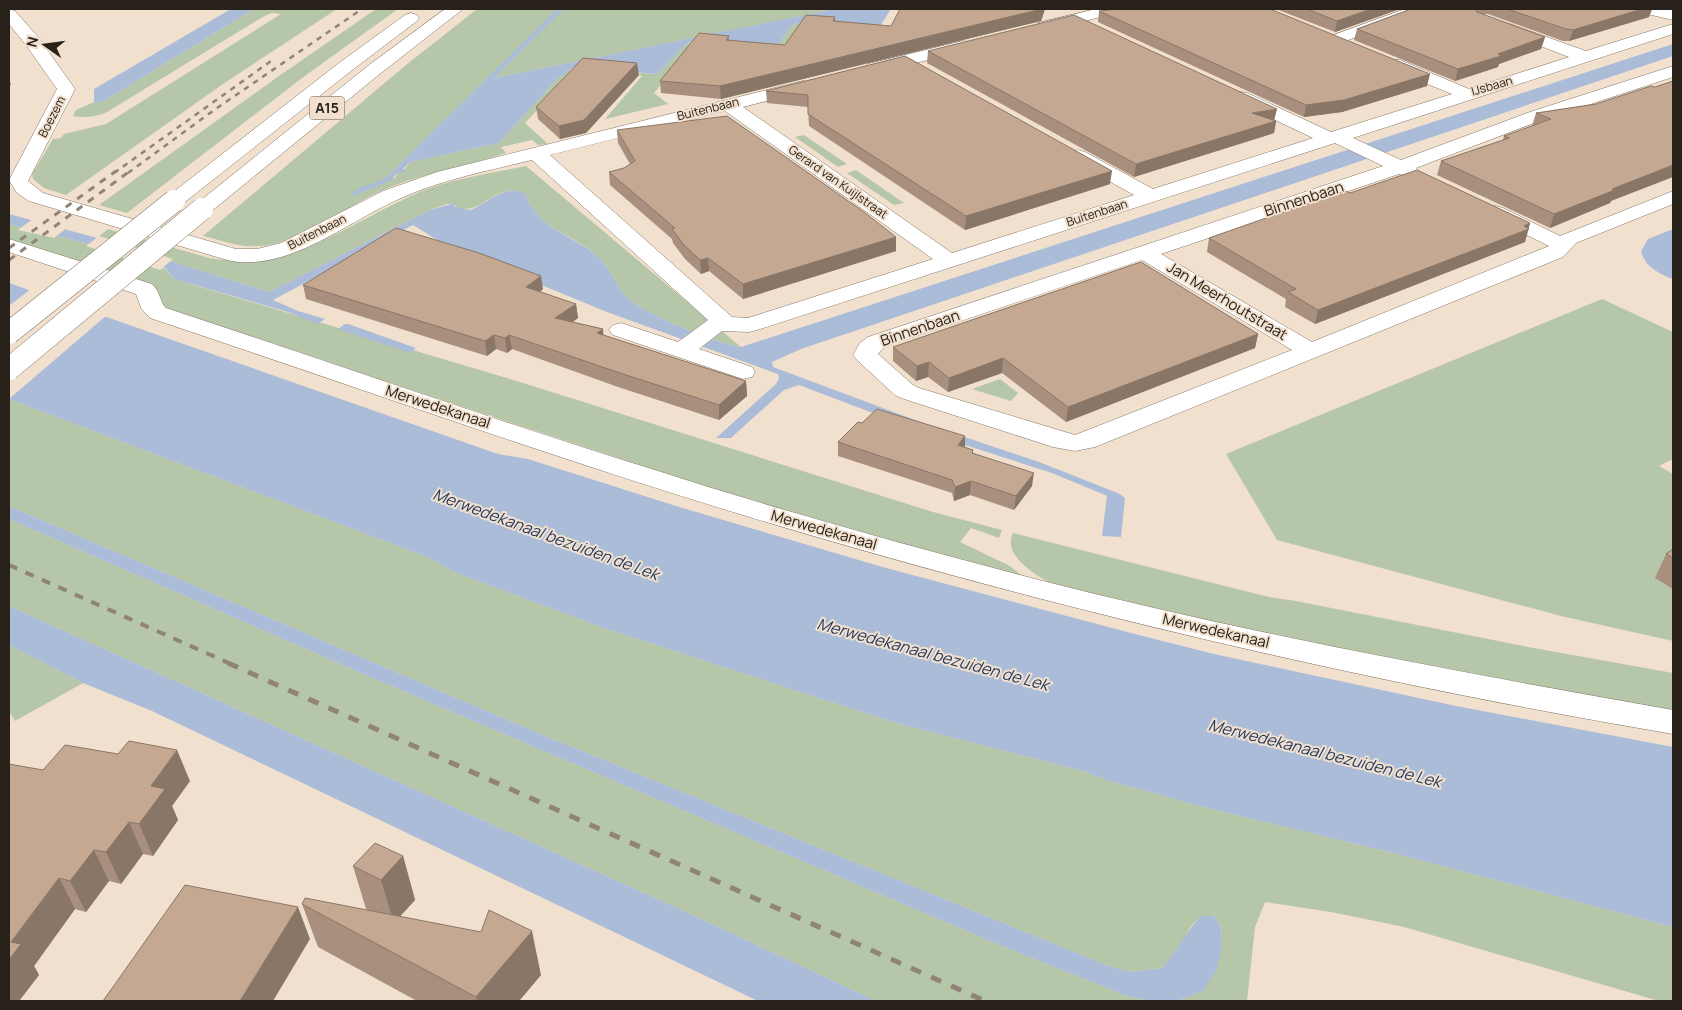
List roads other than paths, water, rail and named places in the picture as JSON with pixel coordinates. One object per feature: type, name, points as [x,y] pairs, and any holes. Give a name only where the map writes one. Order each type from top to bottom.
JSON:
[{"type":"main road","name":"A15","points":[[9,333],[345,67],[424,9]]},
{"type":"main road","name":"A15","points":[[9,369],[202,209],[383,63],[455,9]]},
{"type":"main road","points":[[1031,30],[1115,9]]},
{"type":"main road","points":[[1334,40],[1382,24],[1418,9]]},
{"type":"main road","points":[[1645,9],[1673,15]]},
{"type":"main road","name":"Boezem","points":[[9,14],[32,41],[66,89],[18,181],[24,189],[36,196]]},
{"type":"main road","points":[[1074,19],[1095,28]]},
{"type":"main road","points":[[1498,25],[1586,57]]},
{"type":"main road","name":"IJsbaan","points":[[1378,57],[1469,95],[1673,29]]},
{"type":"main road","points":[[1316,32],[1360,50]]},
{"type":"main road","points":[[853,73],[980,42]]},
{"type":"main road","points":[[906,60],[925,71]]},
{"type":"main road","name":"Binnenbaan","points":[[1673,71],[1392,163],[1143,252],[876,342],[868,348],[865,355],[904,390],[1062,441],[1076,443],[1090,440],[1555,252],[1569,238],[1673,197]]},
{"type":"main road","points":[[1647,80],[1672,90]]},
{"type":"main road","name":"Buitenbaan","points":[[36,196],[218,251],[235,255],[257,255],[288,248],[372,203],[410,186],[535,152],[816,82]]},
{"type":"main road","points":[[1222,88],[1423,178]]},
{"type":"main road","name":"Buitenbaan","points":[[717,326],[761,322],[1151,196],[1339,140],[1469,95]]},
{"type":"main road","name":"Gerard van Kuijlstraat","points":[[727,104],[950,260]]},
{"type":"main road","points":[[1065,148],[1151,196]]},
{"type":"main road","points":[[535,152],[717,326],[684,348]]},
{"type":"main road","points":[[1476,203],[1561,244]]},
{"type":"main road","name":"Merwedekanaal","points":[[9,245],[144,289],[149,294],[152,308],[158,313],[628,470],[789,520],[976,573],[1144,615],[1435,679],[1673,722]]},
{"type":"main road","name":"Jan Meerhoutstraat","points":[[1143,252],[1311,351]]},
{"type":"main road","points":[[621,330],[684,348],[743,372]]},
{"type":"water","points":[[231,9],[254,9],[102,102],[94,102],[94,89]]},
{"type":"water","points":[[557,9],[564,9],[494,78],[835,9],[891,9],[879,28],[798,23],[792,25],[778,45],[693,41],[686,44],[657,74],[574,67],[557,79],[499,143],[410,162],[403,169],[407,171],[397,173],[392,180],[350,197],[357,189],[389,175]]},
{"type":"water","points":[[1673,44],[1673,56],[801,349],[772,362],[773,367],[923,423],[1039,462],[1120,494],[1125,498],[1121,537],[1102,536],[1107,496],[1105,495],[1052,473],[915,429],[799,385],[784,390],[731,438],[716,438],[776,384],[779,379],[778,374],[607,312],[447,246],[413,225],[273,300],[298,311],[325,319],[318,324],[288,312],[174,279],[165,268],[93,245],[9,224],[9,214],[97,238],[269,292],[430,210],[455,203],[457,204],[455,207],[470,210],[503,193],[517,191],[525,194],[532,207],[547,224],[595,254],[627,297],[636,304],[664,320],[681,327],[730,345],[741,347]]},
{"type":"water","points":[[1673,229],[1673,279],[1657,272],[1649,265],[1641,251],[1648,239]]},
{"type":"water","name":"Merwedekanaal bezuiden de Lek","points":[[9,283],[498,454],[528,459],[676,506],[886,568],[1214,654],[1456,706],[1673,747],[1673,927],[1397,854],[1208,808],[1109,781],[1083,771],[896,723],[604,628],[454,572],[430,558],[9,399]]},
{"type":"water","points":[[345,324],[416,348],[410,353],[338,329]]},
{"type":"water","points":[[9,506],[538,733],[1106,965],[1130,972],[1162,968],[1201,916],[1214,916],[1221,928],[1222,944],[1217,969],[1203,991],[1177,1001],[1151,1001],[1128,996],[1009,949],[368,676],[9,519]]},
{"type":"water","points":[[9,606],[695,916],[876,1001],[758,1001],[152,711],[83,683],[9,645]]},
{"type":"railway","points":[[128,173],[217,108],[362,9]]},
{"type":"railway","points":[[114,173],[271,61]]},
{"type":"railway","points":[[9,248],[116,171]]},
{"type":"railway","points":[[9,260],[130,171]]},
{"type":"railway","points":[[9,565],[231,664]]},
{"type":"railway","points":[[228,663],[985,1001]]}]
